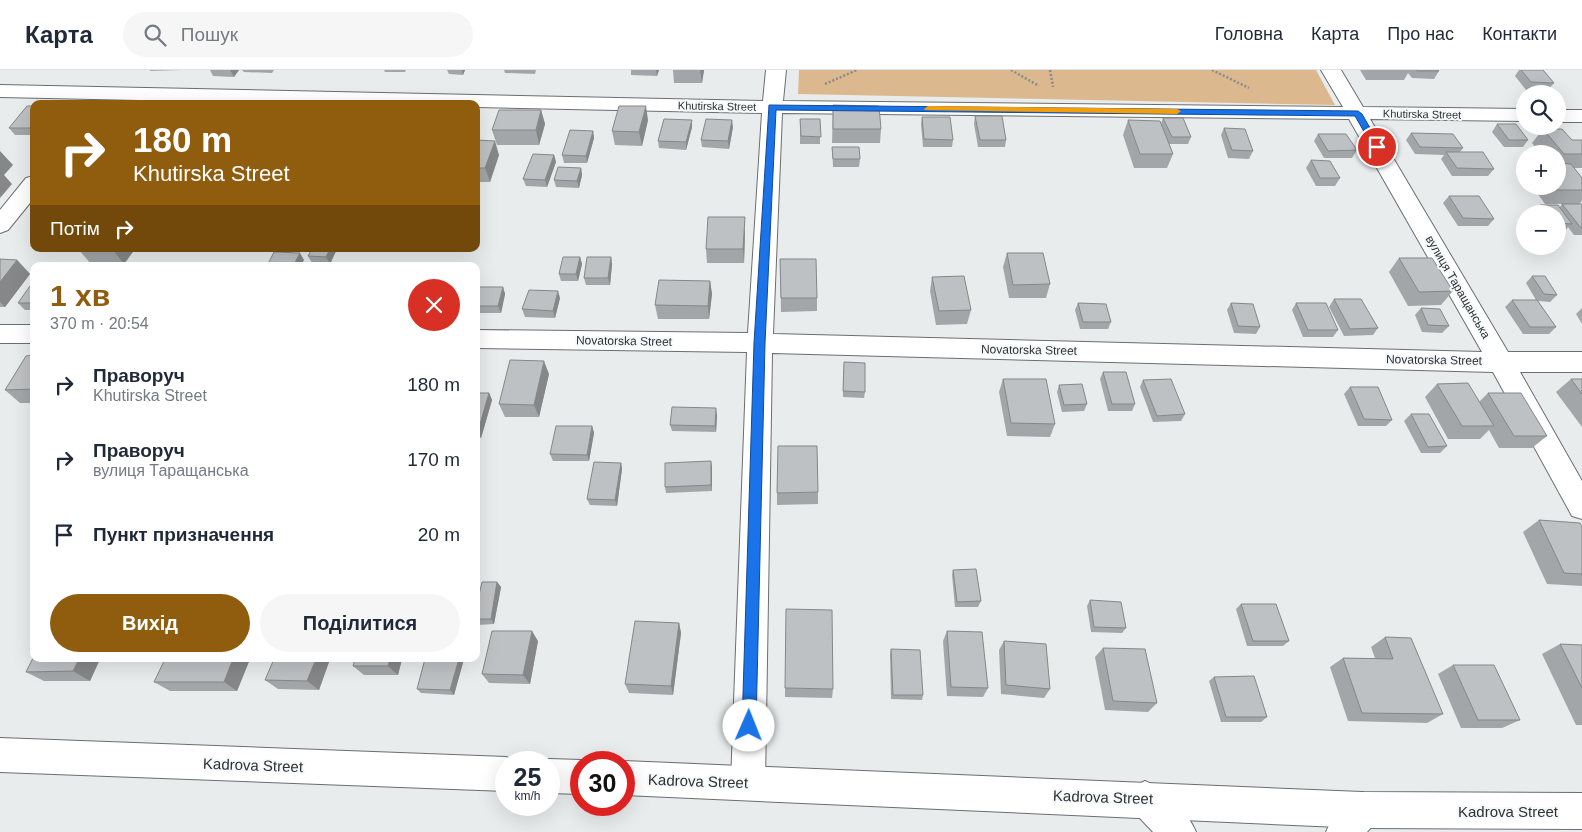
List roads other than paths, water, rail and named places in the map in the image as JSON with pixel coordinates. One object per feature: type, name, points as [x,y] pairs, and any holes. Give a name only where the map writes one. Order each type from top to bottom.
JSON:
[{"type":"street","points":[[748,783],[760,343],[772,107],[776,70]]},
{"type":"street","name":"вулиця Таращанська","points":[[1331,70],[1502,362],[1582,507]]},
{"type":"street","name":"Khutirska Street","points":[[0,91],[102,99],[186,100]]},
{"type":"street","name":"Khutirska Street","points":[[480,104],[1516,115]]},
{"type":"street","points":[[1566,116],[1582,116]]},
{"type":"street","points":[[0,225],[30,188]]},
{"type":"street","points":[[0,334],[30,334]]},
{"type":"street","name":"Novatorska Street","points":[[480,340],[760,343],[1502,362],[1582,362]]},
{"type":"street","name":"Kadrova Street","points":[[0,755],[495,774]]},
{"type":"street","name":"Kadrova Street","points":[[635,778],[1145,799],[1353,821],[1582,812]]},
{"type":"street","points":[[1145,799],[1178,832]]}]
